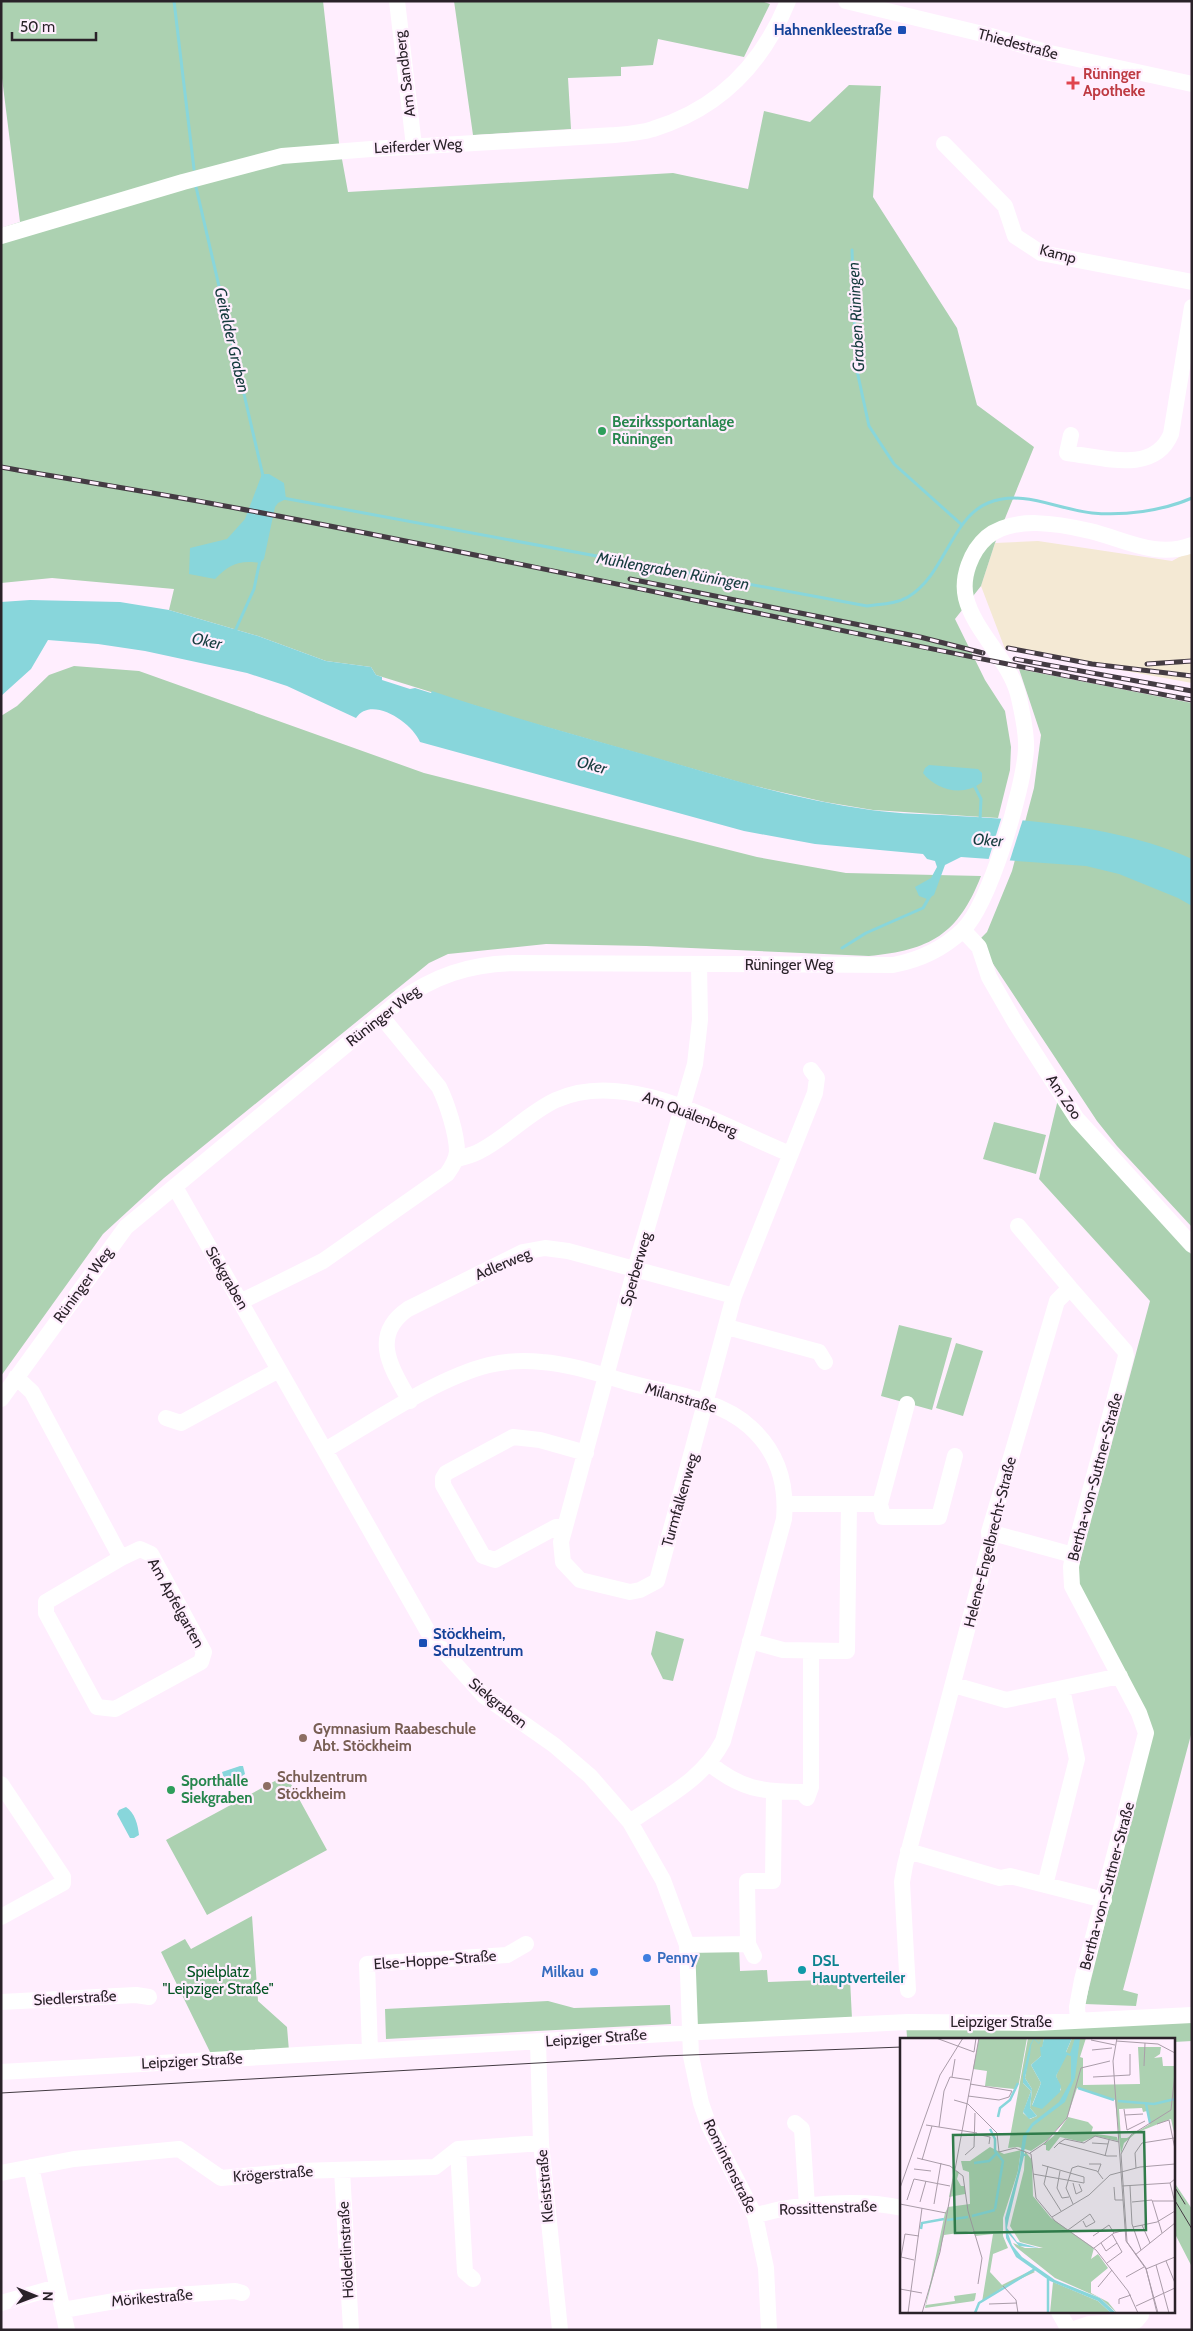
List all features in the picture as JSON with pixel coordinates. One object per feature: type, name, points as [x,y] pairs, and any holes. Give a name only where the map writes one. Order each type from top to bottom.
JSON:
[{"type":"street","name":"Am Sandberg","points":[[397,1],[414,146]]},
{"type":"street","name":"Leiferder Weg","points":[[1,236],[263,160],[299,154],[615,135],[652,130],[691,115],[739,81],[781,17],[788,1]]},
{"type":"street","name":"Thiedestraße","points":[[846,1],[861,3],[992,36],[1035,49],[1192,84]]},
{"type":"street","name":"Kamp","points":[[944,144],[1005,206],[1015,236],[1041,253],[1192,282]]},
{"type":"street","points":[[1071,435],[1067,453],[1135,460],[1148,458],[1162,450],[1171,434],[1192,306]]},
{"type":"street","name":"Rüninger Weg","points":[[1,1399],[126,1227],[381,1016],[425,984],[453,971],[482,965],[514,963],[893,965],[912,962],[944,946],[963,930],[980,906],[992,877],[1016,803],[1026,748],[1018,694],[1011,678],[966,599],[964,582],[976,551],[986,538],[997,530],[1030,522],[1088,530],[1153,550],[1171,550],[1192,545]]},
{"type":"street","name":"Am Zoo","points":[[963,930],[979,948],[994,985],[1077,1119],[1192,1245]]},
{"type":"street","name":"Sperberweg","points":[[568,1570],[563,1562],[560,1548],[565,1527],[695,1064],[698,1043],[699,964]]},
{"type":"street","points":[[240,1302],[323,1261],[447,1174],[455,1160],[456,1146],[445,1100],[439,1087],[381,1016]]},
{"type":"street","name":"Turmfalkenweg","points":[[568,1570],[580,1580],[620,1591],[640,1590],[657,1581],[707,1403],[734,1296],[815,1093],[817,1078],[811,1070]]},
{"type":"street","name":"Am Quälenberg","points":[[455,1160],[480,1151],[546,1105],[574,1093],[599,1089],[624,1090],[683,1108],[790,1154]]},
{"type":"street","name":"Siekgraben","points":[[175,1186],[431,1637],[484,1696],[571,1759],[590,1776],[630,1822],[663,1880],[687,1944],[690,2032]]},
{"type":"street","points":[[1018,1226],[1070,1288]]},
{"type":"street","name":"Adlerweg","points":[[410,1401],[386,1351],[388,1334],[392,1325],[408,1309],[513,1256],[533,1249],[568,1251],[734,1296]]},
{"type":"street","name":"Helene-Engelbrecht-Straße","points":[[908,1990],[902,1882],[908,1851],[954,1686],[990,1543],[989,1532],[1057,1301],[1070,1288]]},
{"type":"street","name":"Bertha-von-Suttner-Straße","points":[[1070,1288],[1125,1351],[1126,1356],[1073,1555],[1071,1573],[1074,1594],[1120,1676],[1144,1723],[1146,1733],[1082,1980],[1077,2007],[1078,2021]]},
{"type":"street","points":[[727,1327],[819,1352],[825,1362]]},
{"type":"street","name":"Milanstraße","points":[[324,1450],[460,1374],[491,1364],[510,1362],[543,1362],[606,1376],[707,1403],[737,1417],[762,1439],[780,1470],[785,1504],[784,1519],[723,1741],[709,1762],[691,1781],[630,1822]]},
{"type":"street","points":[[166,1418],[181,1423],[279,1370]]},
{"type":"street","points":[[16,1377],[32,1392],[121,1558]]},
{"type":"street","points":[[907,1404],[880,1504],[883,1517],[939,1517],[956,1456]]},
{"type":"street","points":[[565,1527],[556,1527],[495,1560],[489,1560],[483,1556],[443,1485],[443,1478],[446,1473],[513,1437],[540,1440],[586,1453]]},
{"type":"street","points":[[785,1504],[880,1504]]},
{"type":"street","points":[[750,1641],[783,1650],[847,1651],[849,1504]]},
{"type":"street","points":[[989,1532],[1073,1555]]},
{"type":"street","name":"Am Apfelgarten","points":[[140,1548],[151,1554],[204,1652],[201,1662],[115,1709],[104,1709],[97,1707],[46,1613],[46,1602],[121,1558],[140,1548]]},
{"type":"street","points":[[709,1762],[734,1782],[774,1792],[802,1792],[807,1798],[811,1787],[811,1651]]},
{"type":"street","points":[[954,1686],[1006,1700],[1120,1676]]},
{"type":"street","points":[[1045,1885],[1077,1759],[1062,1689]]},
{"type":"street","points":[[1,1784],[63,1877],[63,1883],[1,1917]]},
{"type":"street","points":[[687,1944],[751,1950],[747,1882],[773,1881],[774,1792]]},
{"type":"street","points":[[908,1851],[1000,1878],[1010,1876],[1104,1900]]},
{"type":"street","name":"Else-Hoppe-Straße","points":[[370,2051],[366,1964],[508,1955],[526,1944]]},
{"type":"street","name":"Siedlerstraße","points":[[1,2002],[136,1995],[149,1997]]},
{"type":"street","name":"Leipziger Straße","points":[[1,2072],[690,2032],[908,2022],[1078,2021],[1192,2015]]},
{"type":"street","name":"Romintenstraße","points":[[690,2032],[692,2065],[709,2126],[755,2216],[766,2268],[769,2330]]},
{"type":"street","name":"Kleiststraße","points":[[538,2042],[541,2143],[560,2330]]},
{"type":"street","points":[[795,2123],[802,2129],[807,2206]]},
{"type":"street","points":[[472,2280],[465,2272],[458,2149],[541,2143]]},
{"type":"street","name":"Krögerstraße","points":[[1,2174],[74,2159],[179,2149],[221,2178],[342,2170],[435,2167],[458,2149]]},
{"type":"street","points":[[32,2167],[67,2330]]},
{"type":"street","name":"Hölderlinstraße","points":[[342,2170],[350,2330]]},
{"type":"street","name":"Rossittenstraße","points":[[755,2216],[781,2208],[807,2206],[874,2204],[900,2208]]},
{"type":"street","points":[[1,2303],[57,2287]]},
{"type":"street","name":"Mörikestraße","points":[[63,2310],[132,2298],[235,2290],[242,2293]]},
{"type":"street","points":[[1060,2314],[1070,2330],[1089,2324],[1136,2321],[1141,2315]]},
{"type":"shaded area","points":[[1038,541],[1172,561],[1192,550],[1192,683],[1005,649],[981,586],[995,543]]},
{"type":"green space","points":[[1,1],[323,1],[339,143],[348,192],[673,173],[748,189],[764,111],[810,122],[849,85],[881,86],[873,197],[957,328],[977,405],[1034,447],[995,543],[981,586],[955,619],[985,680],[1005,711],[1011,747],[1010,770],[998,818],[873,810],[825,802],[746,784],[518,719],[376,675],[371,667],[326,661],[258,636],[169,610],[174,589],[52,578],[1,583],[1,228],[20,222],[1,70]]},
{"type":"green space","points":[[454,1],[761,1],[770,4],[744,57],[658,39],[653,65],[621,67],[621,76],[568,78],[571,129],[473,135]]},
{"type":"green space","points":[[74,666],[139,671],[424,773],[757,857],[846,873],[981,876],[972,896],[952,926],[925,944],[890,953],[869,956],[646,946],[546,944],[448,954],[429,963],[164,1178],[103,1234],[1,1376],[1,716],[17,706],[49,675]]},
{"type":"green space","points":[[1019,669],[1192,703],[1192,1227],[1117,1146],[1097,1121],[978,941],[987,932],[1012,871],[1034,788],[1041,735]]},
{"type":"green space","points":[[1059,1095],[1091,1146],[1192,1255],[1192,1731],[1123,1990],[1138,1994],[1136,2006],[1085,2004],[1150,1742],[1079,1585],[1077,1573],[1150,1301],[1039,1179]]},
{"type":"green space","points":[[994,1122],[1046,1135],[1036,1174],[983,1159]]},
{"type":"green space","points":[[899,1325],[952,1338],[932,1410],[881,1396]]},
{"type":"green space","points":[[956,1343],[983,1351],[963,1416],[936,1408]]},
{"type":"green space","points":[[656,1631],[684,1639],[673,1681],[663,1679],[651,1654]]},
{"type":"green space","points":[[286,1775],[327,1850],[207,1915],[166,1840]]},
{"type":"green space","name":"Spielplatz \"Leipziger Straße\"","points":[[252,1916],[258,2001],[287,2027],[289,2051],[211,2054],[161,1952],[185,1939],[191,1949]]},
{"type":"green space","points":[[739,1948],[740,1971],[767,1970],[768,1982],[850,1979],[852,2019],[696,2028],[691,1950]]},
{"type":"green space","points":[[548,2001],[574,2008],[670,2005],[671,2024],[386,2039],[385,2009]]},
{"type":"green space","points":[[1192,2017],[1192,2041],[1176,2042],[1176,2038],[907,2037],[906,2023]]},
{"type":"green space","points":[[1176,2185],[1192,2209],[1192,2267],[1176,2236]]},
{"type":"water","points":[[262,474],[269,474],[284,483],[286,499],[275,507],[264,559],[260,563],[246,562],[235,564],[215,579],[189,574],[190,548],[227,539],[245,519]]},
{"type":"water","name":"Oker","points":[[30,600],[120,602],[169,610],[258,636],[326,661],[371,667],[376,675],[382,677],[382,680],[410,689],[415,688],[431,693],[432,691],[516,718],[710,774],[817,801],[882,811],[1047,823],[1107,832],[1136,839],[1192,859],[1192,906],[1178,898],[1119,874],[1086,866],[961,857],[945,865],[934,895],[927,899],[919,896],[915,887],[931,878],[937,867],[935,861],[927,859],[923,854],[815,844],[744,831],[420,742],[416,734],[409,727],[391,714],[381,710],[371,709],[363,712],[356,718],[287,686],[247,673],[145,651],[98,644],[48,640],[31,669],[1,696],[1,602]]},
{"type":"water","points":[[929,765],[978,769],[982,773],[982,782],[975,787],[967,789],[951,790],[943,788],[923,773]]},
{"type":"water","points":[[243,1766],[245,1774],[232,1783],[226,1784],[222,1772]]},
{"type":"water","points":[[126,1807],[132,1812],[137,1823],[139,1835],[134,1838],[130,1838],[117,1814],[119,1810]]},
{"type":"pier","points":[[1002,816],[1023,819],[1009,863],[988,861]]},
{"type":"waterway","name":"Geitelder Graben","points":[[174,1],[194,169]]},
{"type":"waterway","name":"Geitelder Graben","points":[[196,187],[263,476]]},
{"type":"waterway","name":"Graben Rüningen","points":[[852,250],[856,366],[869,426],[894,464],[962,525]]},
{"type":"waterway","name":"Mühlengraben Rüningen","points":[[283,498],[867,606],[898,601],[908,597],[921,587],[940,562],[965,521],[975,510],[988,503],[1001,499],[1027,499],[1079,511],[1117,514],[1143,512],[1192,498]]},
{"type":"waterway","name":"Mühlengraben Rüningen","points":[[235,631],[254,589],[260,560]]},
{"type":"waterway","points":[[975,787],[981,799],[980,820]]},
{"type":"waterway","points":[[842,948],[866,933],[923,908],[930,896]]},
{"type":"tram line","points":[[1,2093],[663,2056],[900,2047]]},
{"type":"tram line","points":[[1176,2189],[1185,2204]]},
{"type":"tram line","points":[[1176,2202],[1192,2229]]},
{"type":"railway","points":[[1,467],[356,531],[1192,700]]},
{"type":"railway","points":[[630,579],[920,637],[983,653]]},
{"type":"railway","points":[[1008,648],[1092,664],[1192,676]]},
{"type":"railway","points":[[1015,659],[1192,691]]},
{"type":"railway","points":[[1147,664],[1192,661]]},
{"type":"place","name":"Hahnenkleestraße","points":[[902,30]]},
{"type":"place","name":"Rüninger Apotheke","points":[[1073,83]]},
{"type":"place","name":"Bezirkssportanlage Rüningen","points":[[602,431]]},
{"type":"place","name":"Stöckheim, Schulzentrum","points":[[423,1643]]},
{"type":"place","name":"Gymnasium Raabeschule Abt. Stöckheim","points":[[303,1738]]},
{"type":"place","name":"Schulzentrum Stöckheim","points":[[267,1786]]},
{"type":"place","name":"Sporthalle Siekgraben","points":[[171,1790]]},
{"type":"place","name":"Penny","points":[[647,1958]]},
{"type":"place","name":"DSL Hauptverteiler","points":[[802,1970]]},
{"type":"place","name":"Milkau","points":[[594,1972]]}]
